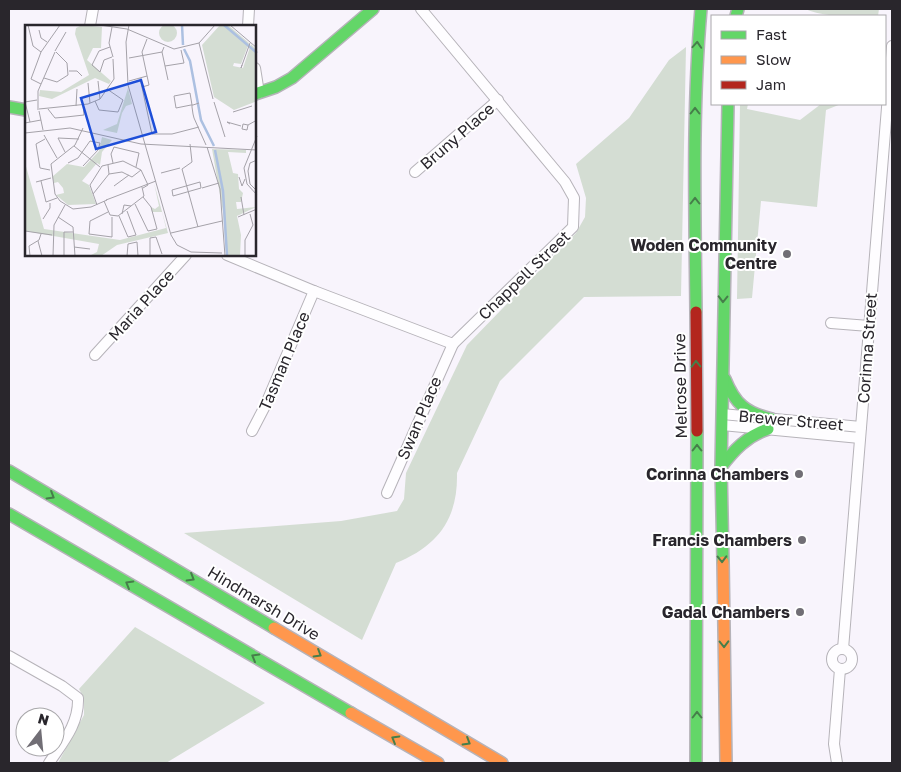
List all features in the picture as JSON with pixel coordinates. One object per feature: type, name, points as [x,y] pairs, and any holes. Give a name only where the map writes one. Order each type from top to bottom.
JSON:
[{"type":"main road","points":[[257,94],[292,78],[373,9]]},
{"type":"main road","name":"Melrose Drive","points":[[701,9],[697,53],[695,143],[709,419],[721,467],[722,483],[726,763]]},
{"type":"main road","name":"Melrose Drive","points":[[696,763],[698,508],[709,419],[722,370],[728,105]]},
{"type":"main road","points":[[9,107],[25,110]]},
{"type":"main road","points":[[721,467],[745,441],[770,424],[743,409],[729,392],[722,370]]},
{"type":"main road","name":"Hindmarsh Drive","points":[[9,471],[502,763]]},
{"type":"main road","points":[[698,508],[712,501],[719,492],[722,483]]},
{"type":"main road","points":[[698,508],[711,514],[722,523]]},
{"type":"main road","points":[[9,514],[438,763]]},
{"type":"street","points":[[90,25],[93,9]]},
{"type":"street","points":[[248,25],[249,9]]},
{"type":"street","name":"Chappell Street","points":[[421,9],[565,182],[574,198],[573,227],[452,344]]},
{"type":"street","name":"Corinna Street","points":[[837,763],[834,744],[840,669],[847,668],[852,661],[851,654],[843,649],[892,46]]},
{"type":"street","points":[[256,81],[257,94]]},
{"type":"street","name":"Bruny Place","points":[[415,172],[498,100]]},
{"type":"street","name":"Maria Place","points":[[95,355],[185,256]]},
{"type":"street","points":[[229,256],[452,344]]},
{"type":"street","name":"Tasman Place","points":[[252,431],[265,406],[314,291]]},
{"type":"street","points":[[831,323],[869,326]]},
{"type":"street","name":"Swan Place","points":[[387,493],[452,344]]},
{"type":"street","name":"Brewer Street","points":[[709,419],[770,424],[861,427]]},
{"type":"street","name":"Brewer Street","points":[[770,424],[860,438]]},
{"type":"street","points":[[9,656],[62,686],[78,698],[78,712],[74,724],[49,763]]},
{"type":"shaded area","points":[[805,9],[879,9],[878,15],[831,15]]},
{"type":"shaded area","points":[[686,47],[681,296],[584,297],[500,381],[457,473],[454,504],[443,529],[423,548],[396,563],[362,640],[184,533],[341,521],[397,511],[404,499],[406,473],[467,345],[576,233],[585,217],[586,198],[576,164],[629,118],[669,60]]},
{"type":"shaded area","points":[[740,105],[748,105],[747,109],[800,120],[820,105],[838,105],[826,110],[817,207],[761,201],[752,298],[737,299]]},
{"type":"shaded area","points":[[135,627],[265,703],[166,763],[58,763],[61,757],[65,757],[65,750],[84,715],[84,698],[79,689]]},
{"type":"traffic: fast","points":[[256,94],[276,87],[292,78],[373,9]]},
{"type":"traffic: fast","points":[[696,312],[695,123],[701,9]]},
{"type":"traffic: fast","points":[[736,15],[738,9]]},
{"type":"traffic: fast","points":[[723,562],[721,467],[728,105]]},
{"type":"traffic: fast","points":[[9,107],[25,110]]},
{"type":"traffic: fast","points":[[725,379],[733,395],[742,406],[755,414],[772,419]]},
{"type":"traffic: fast","points":[[721,467],[742,444],[768,429]]},
{"type":"traffic: fast","points":[[696,763],[697,431]]},
{"type":"traffic: fast","points":[[9,471],[274,628]]},
{"type":"traffic: fast","points":[[9,514],[351,713]]},
{"type":"traffic: slow","points":[[723,562],[726,763]]},
{"type":"traffic: slow","points":[[274,628],[502,763]]},
{"type":"traffic: slow","points":[[351,713],[438,763]]},
{"type":"traffic: jam","points":[[696,312],[697,431]]},
{"type":"place","name":"Woden Community Centre","points":[[787,254]]},
{"type":"place","name":"Corinna Chambers","points":[[799,474]]},
{"type":"place","name":"Francis Chambers","points":[[802,540]]},
{"type":"place","name":"Gadal Chambers","points":[[800,612]]}]
